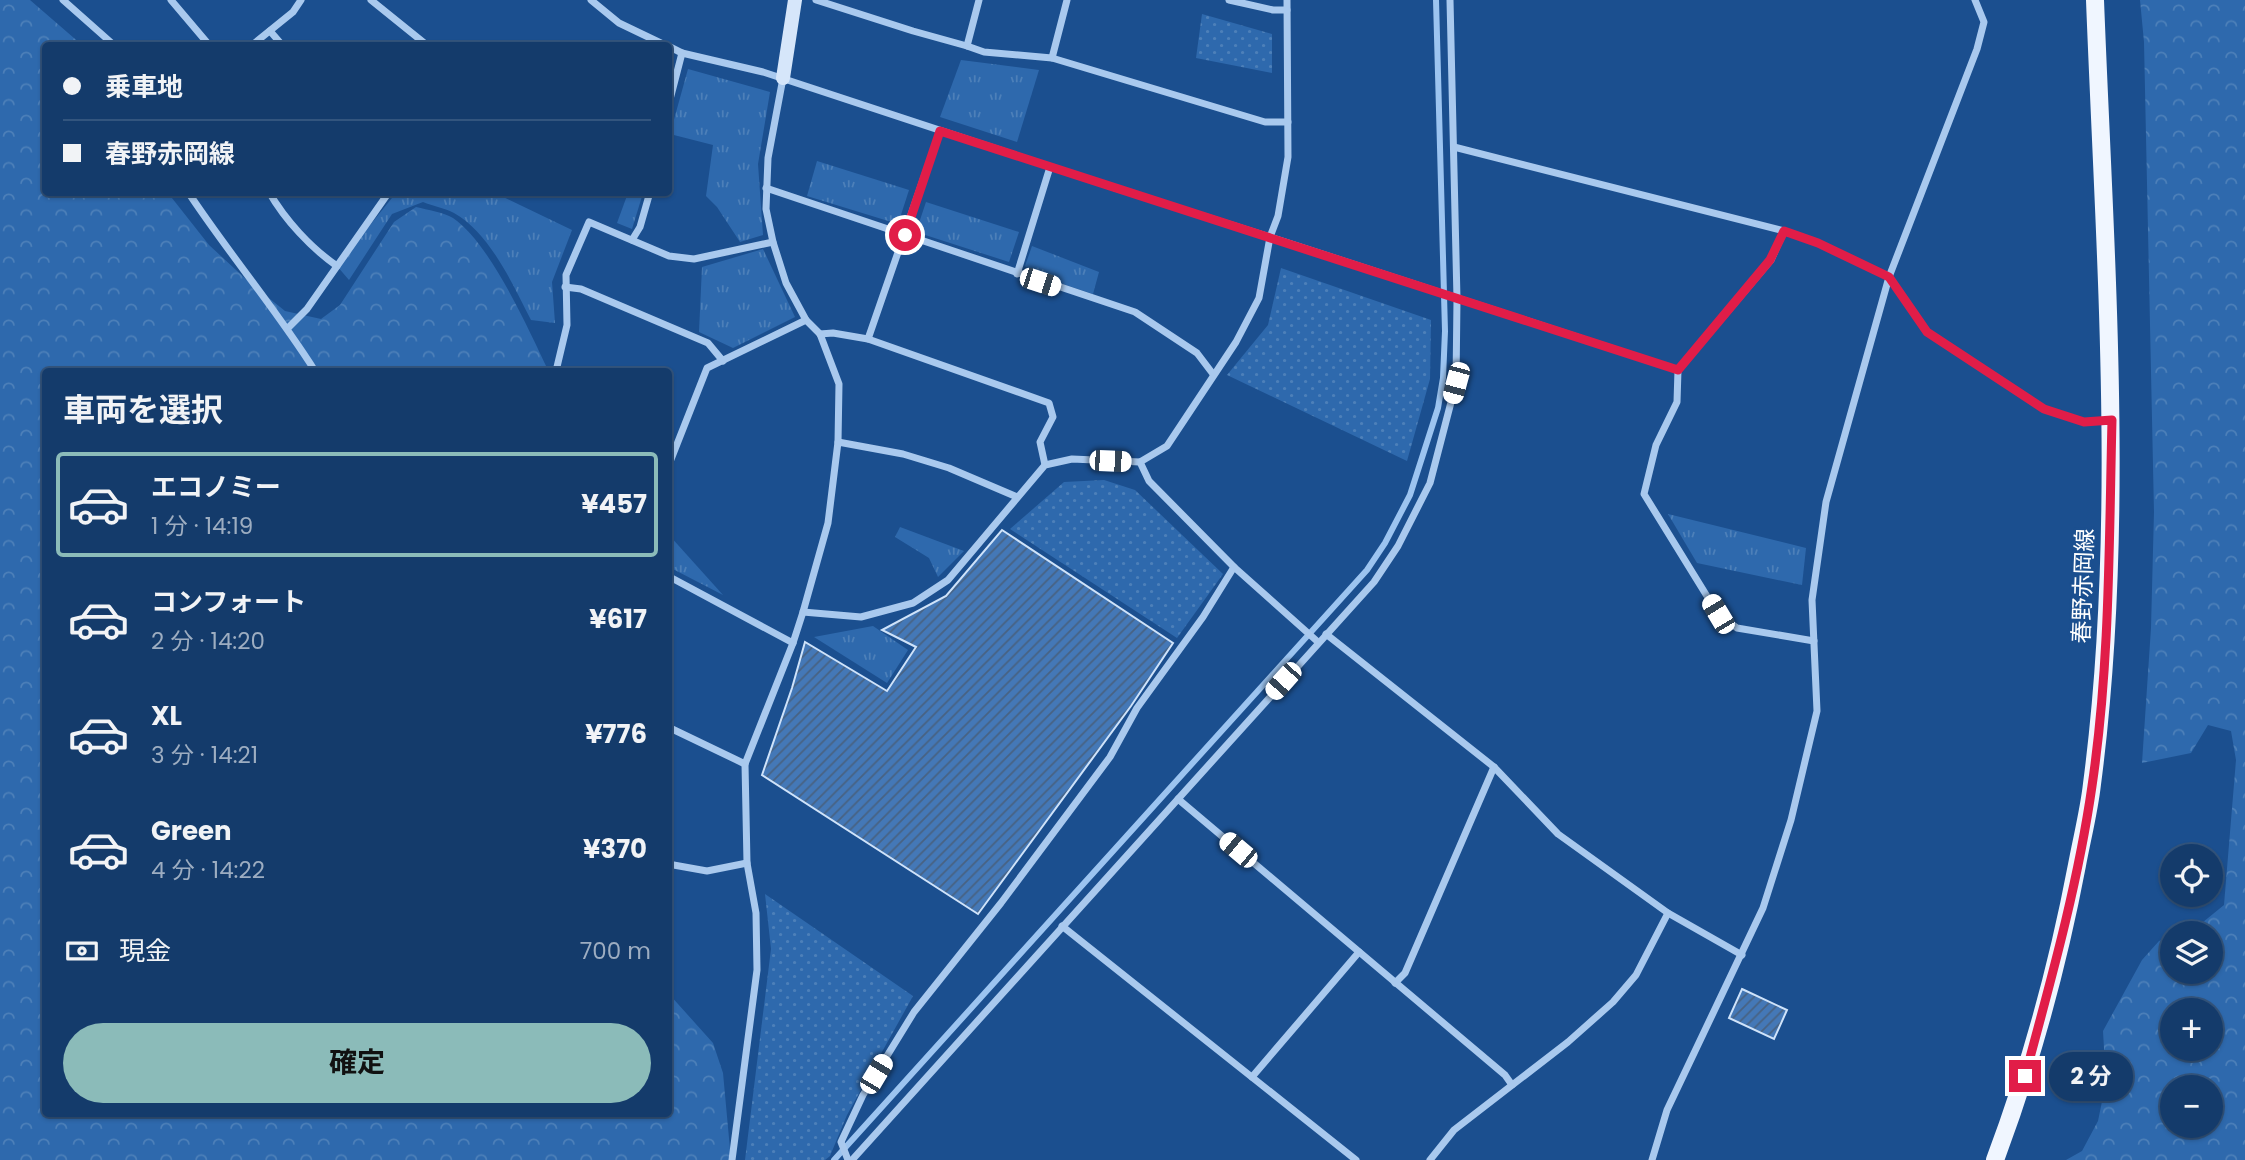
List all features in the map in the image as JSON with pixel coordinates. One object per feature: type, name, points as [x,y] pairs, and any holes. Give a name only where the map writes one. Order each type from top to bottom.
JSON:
[{"type":"main road","name":"春野赤岡線","points":[[1995,1160],[2018,1099],[2064,934],[2092,785],[2106,636],[2112,420],[2095,0]]},
{"type":"street","points":[[63,0],[110,42]]},
{"type":"street","points":[[172,0],[207,42]]},
{"type":"street","points":[[256,42],[293,12],[301,0]]},
{"type":"street","points":[[372,0],[423,42]]},
{"type":"street","points":[[591,0],[619,23],[659,42]]},
{"type":"street","points":[[732,1160],[757,970],[757,913],[747,863],[745,764],[803,612],[828,523],[838,442],[839,384],[820,334],[806,320],[786,283],[766,209],[768,158],[795,0]]},
{"type":"street","points":[[816,0],[984,52],[1052,58],[1265,122],[1288,122]]},
{"type":"street","points":[[967,46],[979,0]]},
{"type":"street","points":[[1052,58],[1067,0]]},
{"type":"street","points":[[1229,0],[1273,10],[1287,10]]},
{"type":"street","points":[[803,612],[861,617],[913,603],[948,580],[1045,465],[1072,460],[1140,462],[1167,446],[1236,342],[1259,298],[1288,158],[1287,0]]},
{"type":"street","points":[[1234,567],[1203,617],[1137,708],[1110,757],[1001,903],[914,1012],[863,1095],[841,1142],[850,1160],[1374,582],[1398,546],[1430,483],[1456,383],[1450,0]]},
{"type":"street","points":[[1652,1160],[1667,1110],[1763,908],[1791,820],[1817,712],[1812,600],[1826,502],[1889,277],[1977,49],[1984,22],[1975,0]]},
{"type":"street","points":[[270,31],[279,42]]},
{"type":"street","points":[[672,48],[783,78],[1678,370]]},
{"type":"street","points":[[672,87],[682,52]]},
{"type":"street","points":[[869,338],[940,131]]},
{"type":"street","points":[[1454,147],[1784,231],[1818,243],[1889,277],[1927,332],[2044,409],[2084,422],[2112,420]]},
{"type":"street","points":[[1017,274],[1050,167]]},
{"type":"street","points":[[766,188],[1135,312],[1196,353],[1213,374]]},
{"type":"street","points":[[191,196],[216,235],[288,328],[313,368]]},
{"type":"street","points":[[271,196],[278,208],[337,266]]},
{"type":"street","points":[[288,328],[307,309],[386,196]]},
{"type":"street","points":[[632,240],[640,227],[649,196]]},
{"type":"street","points":[[557,368],[567,325],[566,275],[589,222],[669,256],[694,259],[773,242]]},
{"type":"street","points":[[1784,231],[1770,260],[1678,370],[1677,402],[1656,445],[1644,494],[1718,614],[1737,628],[1814,640]]},
{"type":"street","points":[[565,287],[581,289],[708,343],[723,361]]},
{"type":"street","points":[[672,451],[707,368],[806,320]]},
{"type":"street","points":[[820,334],[833,332],[869,338],[1049,402],[1053,416],[1040,442],[1045,465]]},
{"type":"street","points":[[838,442],[903,454],[950,468],[1017,497]]},
{"type":"street","points":[[1140,462],[1149,481],[1234,567],[1318,642]]},
{"type":"street","points":[[672,578],[793,643]]},
{"type":"street","points":[[1326,634],[1494,767],[1558,834],[1668,913],[1742,955]]},
{"type":"street","points":[[672,729],[745,764]]},
{"type":"street","points":[[1395,982],[1405,973],[1494,767]]},
{"type":"street","points":[[1178,799],[1505,1075],[1512,1085]]},
{"type":"street","points":[[672,865],[707,871],[747,863]]},
{"type":"street","points":[[1430,1160],[1454,1130],[1569,1042],[1613,1002],[1636,975],[1668,913]]},
{"type":"street","points":[[1062,926],[1356,1160]]},
{"type":"street","points":[[1252,1077],[1359,952]]},
{"type":"green space","points":[[0,0],[30,0],[79,42],[42,42],[42,196],[170,196],[209,245],[249,282],[285,311],[321,319],[340,305],[394,222],[416,207],[445,214],[467,230],[481,246],[519,310],[547,368],[42,368],[42,1117],[672,1117],[672,997],[713,1043],[723,1073],[731,1160],[0,1160]]},
{"type":"green space","points":[[2140,0],[2245,0],[2245,1160],[2066,1160],[2082,1151],[2098,1121],[2106,1082],[2103,1031],[2142,960],[2160,941],[2160,984],[2223,984],[2223,921],[2204,921],[2224,905],[2236,760],[2231,731],[2208,725],[2191,753],[2142,763],[2151,628],[2154,512],[2144,42]]},
{"type":"green space","points":[[1202,14],[1272,34],[1272,73],[1196,58]]},
{"type":"green space","points":[[961,60],[1039,70],[1017,142],[940,117]]},
{"type":"green space","points":[[688,69],[770,92],[758,164],[763,235],[740,242],[717,207],[706,196],[713,145],[672,135]]},
{"type":"green space","points":[[817,161],[909,190],[898,224],[807,196]]},
{"type":"green space","points":[[394,196],[501,196],[572,230],[552,282],[555,323],[531,320],[499,261],[479,233],[467,222],[450,211],[423,202],[392,214],[349,280],[337,266]]},
{"type":"green space","points":[[627,196],[642,196],[632,229],[617,223]]},
{"type":"green space","points":[[926,202],[1019,232],[1009,262],[916,232]]},
{"type":"green space","points":[[1032,246],[1099,272],[1093,294],[1033,274],[1025,266]]},
{"type":"green space","points":[[763,249],[795,317],[733,348],[699,332],[702,267]]},
{"type":"green space","points":[[1281,268],[1431,320],[1430,379],[1407,461],[1227,375],[1268,325]]},
{"type":"green space","points":[[1104,480],[1135,490],[1223,574],[1177,638],[1010,529],[1064,482]]},
{"type":"green space","points":[[1668,514],[1806,548],[1802,585],[1697,563]]},
{"type":"green space","points":[[900,527],[964,551],[938,577],[929,558],[895,537]]},
{"type":"green space","points":[[672,538],[723,595],[672,569]]},
{"type":"green space","points":[[873,626],[908,650],[887,683],[814,637]]},
{"type":"green space","points":[[765,894],[913,996],[847,1115],[830,1156],[825,1160],[745,1160],[771,949]]},
{"type":"building","points":[[1002,530],[1173,643],[1131,706],[978,914],[762,775],[805,642],[887,691],[916,647],[882,630],[946,596]]},
{"type":"building","points":[[1742,989],[1787,1010],[1774,1039],[1729,1018]]},
{"type":"waterway","points":[[834,1160],[1367,570],[1385,543],[1410,495],[1438,408],[1443,378],[1445,331],[1436,0]]},
{"type":"route","points":[[905,235],[940,131],[1678,370],[1770,260],[1784,231],[1818,243],[1889,277],[1927,332],[2044,409],[2084,422],[2112,420],[2106,636],[2092,785],[2064,934],[2025,1076]]}]
